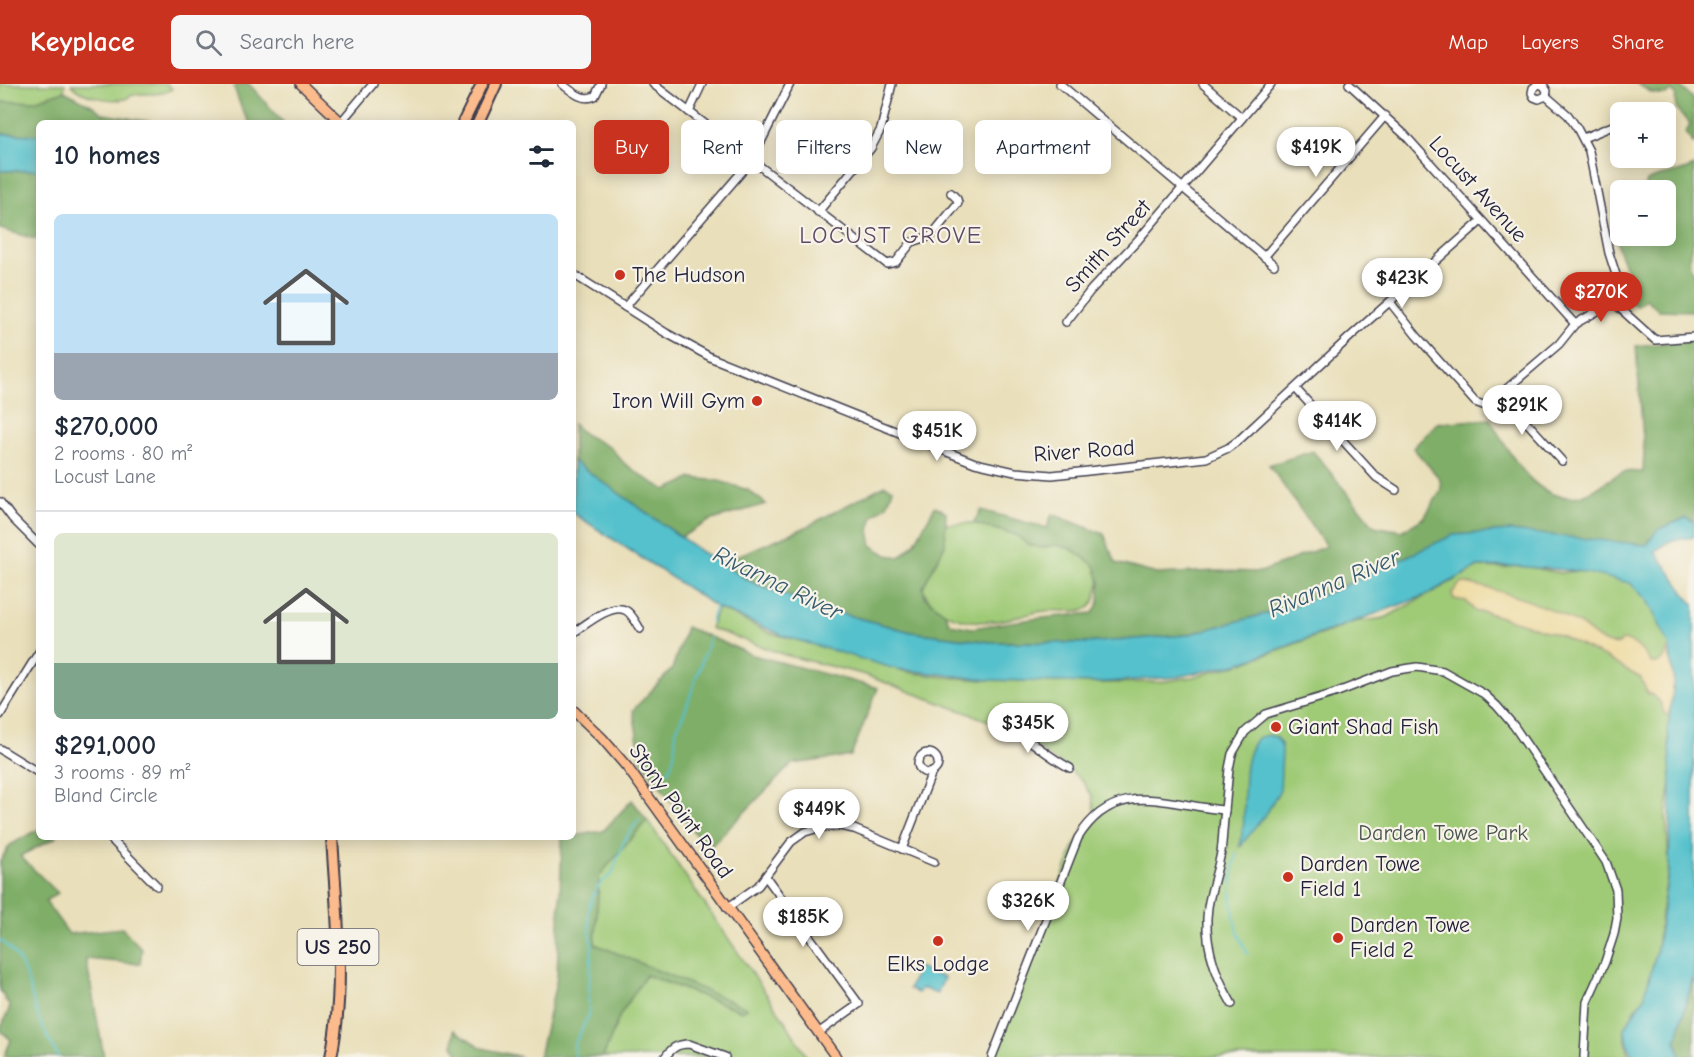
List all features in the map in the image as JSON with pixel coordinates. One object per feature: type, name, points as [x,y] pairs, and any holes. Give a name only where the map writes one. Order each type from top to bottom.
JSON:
[{"type":"highway","points":[[464,120],[482,84]]},
{"type":"highway","points":[[479,120],[496,84]]},
{"type":"highway","name":"US 250","points":[[331,1057],[339,982],[332,840]]},
{"type":"main road","points":[[301,84],[340,120]]},
{"type":"main road","name":"Stony Point Road","points":[[576,713],[627,767],[836,1057]]},
{"type":"street","points":[[344,120],[372,84]]},
{"type":"street","points":[[562,84],[587,99],[595,96],[601,84]]},
{"type":"street","points":[[653,84],[700,120]]},
{"type":"street","points":[[689,112],[702,84]]},
{"type":"street","points":[[764,136],[790,84]]},
{"type":"street","points":[[818,212],[871,148],[881,129],[892,84]]},
{"type":"street","points":[[1060,84],[1274,266]]},
{"type":"street","points":[[1203,84],[1242,118]]},
{"type":"street","name":"Smith Street","points":[[1066,322],[1184,188],[1271,84]]},
{"type":"street","name":"Locust Avenue","points":[[1349,84],[1411,142],[1575,324]]},
{"type":"street","points":[[1390,302],[1456,381],[1475,402],[1482,405],[1491,403],[1559,344],[1575,324],[1613,302],[1619,294],[1619,284],[1609,253],[1591,159],[1583,138],[1568,115],[1546,96],[1546,88],[1539,84],[1533,87],[1532,95],[1539,99],[1546,96]]},
{"type":"street","points":[[1264,257],[1385,116]]},
{"type":"street","points":[[1583,138],[1610,127]]},
{"type":"street","points":[[764,169],[887,264],[896,262],[912,242],[931,236],[958,203],[951,193]]},
{"type":"street","points":[[625,307],[740,174]]},
{"type":"street","name":"River Road","points":[[576,276],[688,345],[733,368],[967,461],[1015,472],[1052,475],[1206,458],[1228,448],[1481,221]]},
{"type":"street","points":[[1613,302],[1655,340],[1694,337]]},
{"type":"street","points":[[1296,389],[1376,477],[1395,489]]},
{"type":"street","points":[[1501,394],[1562,461]]},
{"type":"street","points":[[0,502],[36,542]]},
{"type":"street","points":[[576,631],[609,609],[625,610],[633,617],[640,629]]},
{"type":"street","points":[[0,715],[36,657]]},
{"type":"street","points":[[1232,1004],[1212,962],[1207,922],[1221,849],[1228,769],[1232,754],[1245,732],[1266,714],[1335,693],[1404,668],[1424,667],[1443,671],[1478,690],[1497,706],[1514,726],[1606,862],[1616,890],[1617,918],[1612,942],[1587,1002],[1584,1057]]},
{"type":"street","points":[[995,720],[1026,736],[1070,768]]},
{"type":"street","points":[[0,749],[36,771]]},
{"type":"street","points":[[902,849],[932,772]]},
{"type":"street","points":[[992,1057],[1078,838],[1090,822],[1111,807],[1140,798],[1225,810]]},
{"type":"street","points":[[727,908],[751,892],[766,877],[790,842],[805,832],[822,827],[847,828],[934,862]]},
{"type":"street","points":[[112,840],[157,886]]},
{"type":"street","points":[[766,877],[859,1004],[818,1034]]},
{"type":"street","points":[[664,1057],[677,1045],[688,1044],[725,1057]]},
{"type":"green space","points":[[0,84],[65,84],[64,91],[34,101],[0,102]]},
{"type":"green space","points":[[71,84],[167,84],[172,89],[158,94],[139,94],[125,99],[112,100],[87,95]]},
{"type":"green space","points":[[238,84],[249,84],[281,120],[248,120],[234,87]]},
{"type":"green space","points":[[1637,84],[1672,84],[1675,86],[1678,84],[1694,100],[1694,144],[1686,133],[1690,123],[1676,108],[1676,95],[1671,91],[1666,95],[1652,93]]},
{"type":"green space","points":[[64,91],[93,106],[103,114],[140,120],[36,120],[36,135],[0,134],[0,102],[34,101]]},
{"type":"green space","points":[[1694,166],[1694,240],[1690,266],[1694,275],[1694,311],[1658,310],[1646,299],[1637,306],[1629,301],[1631,281],[1618,246],[1676,246],[1676,180],[1650,180]]},
{"type":"green space","points":[[36,170],[36,239],[0,229],[0,171]]},
{"type":"green space","points":[[1694,340],[1694,522],[1686,518],[1668,525],[1658,531],[1647,545],[1608,542],[1337,589],[1284,609],[1186,635],[1086,643],[990,642],[911,632],[824,609],[753,583],[720,563],[804,528],[885,485],[893,489],[887,505],[873,516],[869,530],[872,546],[887,555],[900,557],[914,544],[935,506],[946,512],[945,545],[923,587],[925,597],[945,613],[950,624],[972,628],[1093,613],[1099,602],[1100,582],[1095,566],[1071,549],[1056,545],[1041,548],[1027,544],[1016,535],[973,523],[981,510],[1047,528],[1052,514],[1104,534],[1116,563],[1157,574],[1216,571],[1261,572],[1326,546],[1269,465],[1313,451],[1374,526],[1402,531],[1424,518],[1441,490],[1440,479],[1413,448],[1437,423],[1490,419],[1518,464],[1530,478],[1543,489],[1558,496],[1574,497],[1592,491],[1620,473],[1643,472],[1644,452],[1636,346]]},
{"type":"green space","points":[[576,427],[584,434],[611,448],[624,463],[666,490],[692,478],[719,481],[748,490],[766,504],[709,521],[681,537],[576,463]]},
{"type":"green space","points":[[973,523],[1016,535],[1027,544],[1041,548],[1056,544],[1071,549],[1096,566],[1100,582],[1093,604],[1080,610],[1040,612],[990,622],[954,617],[938,608],[928,599],[923,587],[945,545],[945,524]]},
{"type":"green space","name":"Darden Towe Park","points":[[1518,565],[1560,573],[1578,571],[1628,580],[1647,600],[1675,642],[1672,776],[1666,814],[1669,865],[1657,949],[1644,998],[1624,1028],[1629,1057],[992,1057],[1076,842],[1096,817],[1092,796],[1083,782],[1070,770],[1005,727],[862,674],[785,655],[710,628],[718,608],[770,633],[907,672],[944,677],[1101,683],[1161,682],[1193,677],[1237,665],[1352,622],[1387,617],[1478,567],[1504,568]]},
{"type":"green space","points":[[686,627],[753,655],[878,688],[851,756],[792,764],[707,850],[641,760],[633,710],[672,669]]},
{"type":"green space","points":[[632,800],[647,820],[599,876],[595,944],[747,1008],[742,1011],[646,975],[620,1015],[603,1057],[539,1057],[557,978],[562,840],[576,840],[576,836],[603,831]]},
{"type":"green space","points":[[647,820],[787,1024],[807,1057],[603,1057],[620,1015],[646,975],[742,1011],[595,944],[599,876]]},
{"type":"green space","points":[[36,831],[36,840],[51,840],[20,856],[58,893],[45,901],[69,934],[122,928],[142,949],[140,964],[86,959],[104,1057],[4,1057],[11,1040],[0,1030],[10,1007],[0,990],[0,861],[10,845]]},
{"type":"green space","points":[[1694,974],[1694,1057],[1681,1057],[1676,1041]]},
{"type":"green space","points":[[454,1030],[482,1048],[521,1057],[460,1057],[453,1045]]},
{"type":"sand","points":[[1466,583],[1509,594],[1552,611],[1579,624],[1608,644],[1619,644],[1622,640],[1632,643],[1651,663],[1658,663],[1664,659],[1669,650],[1674,683],[1670,713],[1668,715],[1664,713],[1659,701],[1647,693],[1641,678],[1606,658],[1559,635],[1485,612],[1476,612],[1466,601],[1454,599],[1452,593],[1460,584]]},
{"type":"water","points":[[0,134],[36,135],[36,170],[0,171]]},
{"type":"water","points":[[576,463],[702,552],[753,583],[824,609],[911,632],[990,642],[1086,643],[1186,635],[1284,609],[1337,589],[1453,535],[1510,531],[1647,545],[1657,530],[1686,518],[1694,522],[1694,537],[1672,540],[1655,551],[1694,606],[1694,974],[1676,1041],[1681,1057],[1632,1057],[1624,1028],[1644,998],[1657,949],[1669,868],[1671,783],[1668,726],[1674,683],[1669,644],[1647,600],[1630,583],[1578,571],[1514,566],[1478,567],[1424,596],[1237,664],[1177,677],[1095,683],[989,680],[896,669],[787,637],[718,608],[576,515]]},
{"type":"water","points":[[1268,735],[1276,737],[1281,744],[1280,790],[1265,815],[1239,848],[1244,820],[1245,776],[1250,750],[1257,738]]},
{"type":"water","points":[[918,967],[944,978],[937,994],[922,988],[918,993],[909,989]]},
{"type":"waterway","points":[[711,622],[716,605]]},
{"type":"waterway","points":[[668,772],[674,757],[676,731],[710,637]]},
{"type":"waterway","points":[[575,1057],[574,1045],[589,1015],[592,946],[588,914],[592,897],[600,884],[612,874],[625,839],[639,819]]},
{"type":"waterway","points":[[1237,853],[1232,879],[1232,905],[1237,930],[1248,954]]},
{"type":"waterway","points":[[0,940],[10,948],[22,967],[39,1019],[58,1057]]},
{"type":"place","name":"The Hudson","points":[[620,275]]},
{"type":"place","name":"Iron Will Gym","points":[[757,401]]},
{"type":"place","name":"Giant Shad Fish","points":[[1276,727]]},
{"type":"place","name":"Darden Towe Field 1","points":[[1288,877]]},
{"type":"place","name":"Darden Towe Field 2","points":[[1338,938]]},
{"type":"place","name":"Elks Lodge","points":[[938,941]]},
{"type":"district","name":"LOCUST GROVE","points":[[891,235]]},
{"type":"water label","name":"Rivanna River","points":[[778,583]]},
{"type":"water label","name":"Rivanna River","points":[[1334,583]]}]
